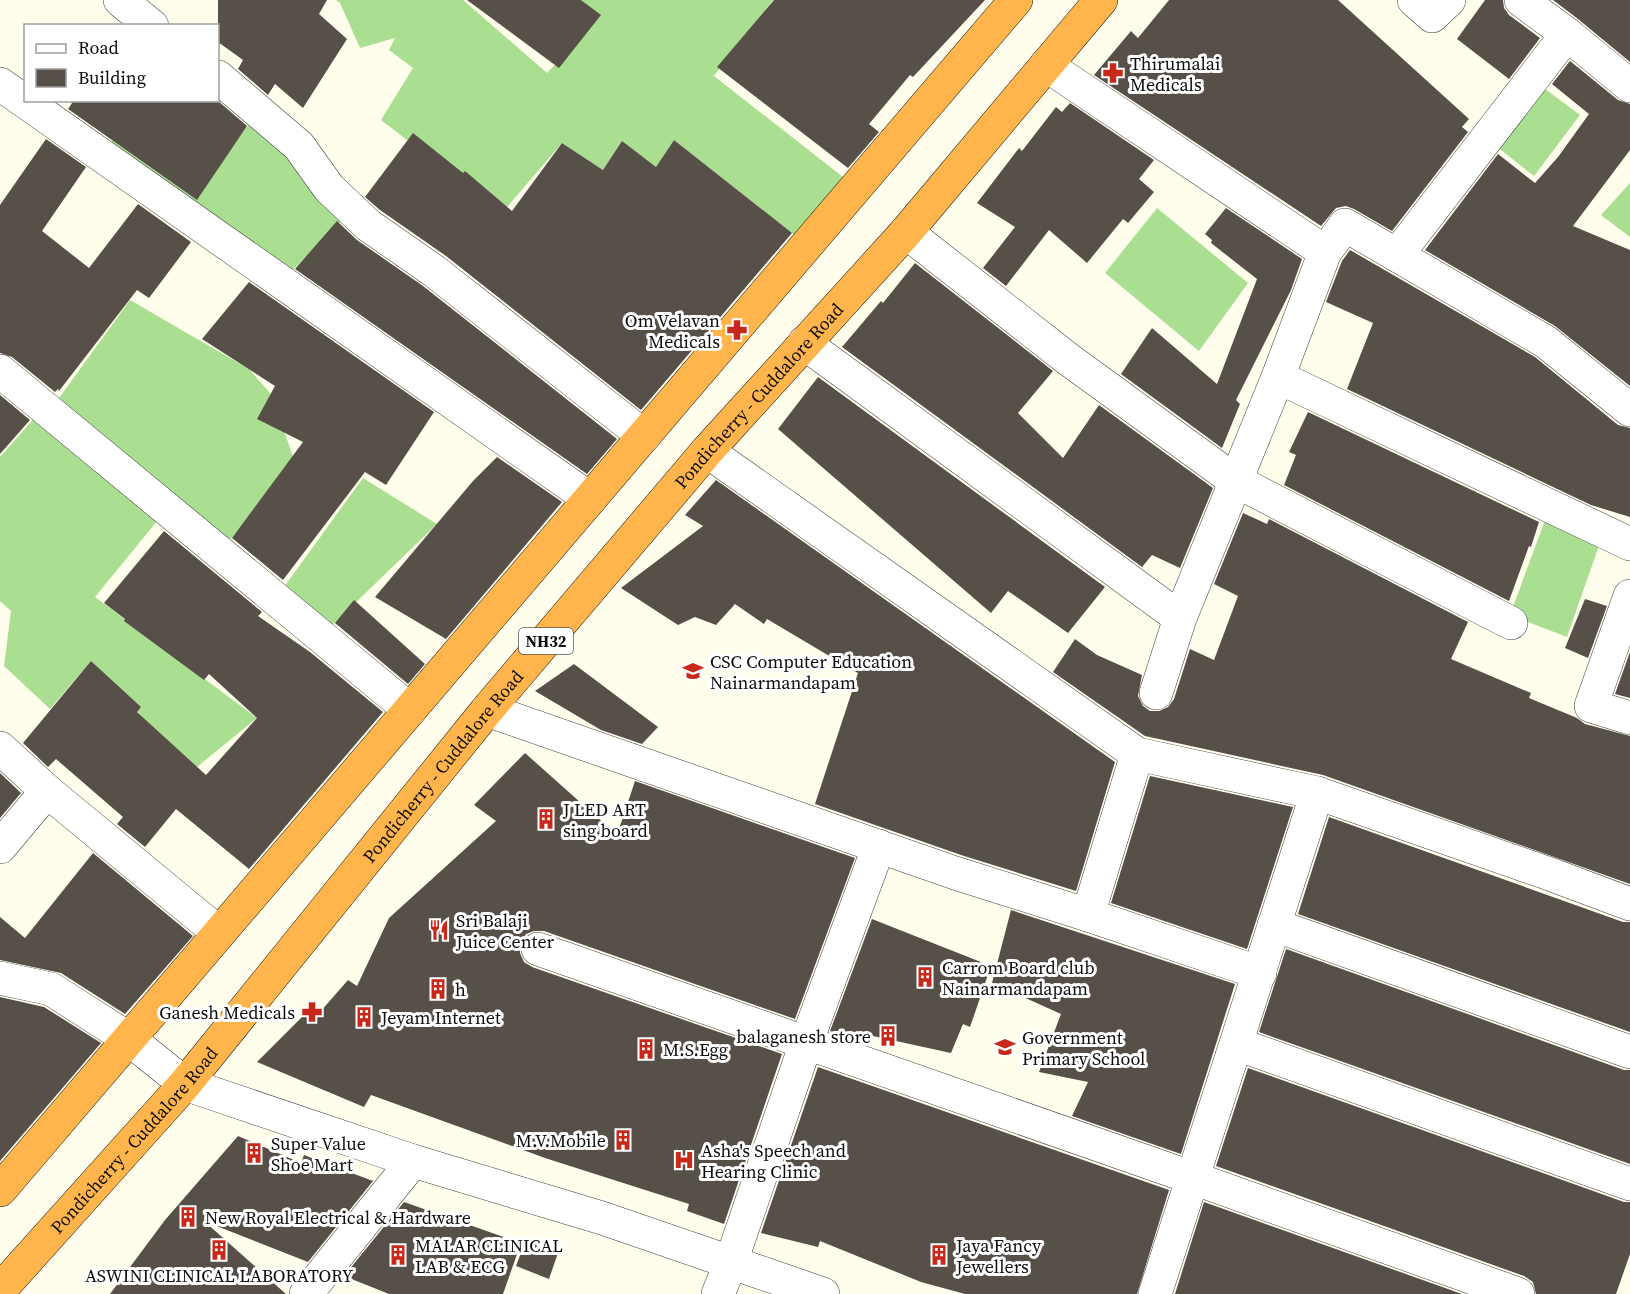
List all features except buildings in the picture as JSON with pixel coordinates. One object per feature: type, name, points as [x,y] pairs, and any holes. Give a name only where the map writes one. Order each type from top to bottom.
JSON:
[{"type":"highway","points":[[0,1190],[1016,0]]},
{"type":"highway","name":"Pondicherry - Cuddalore Road","points":[[6,1287],[185,1084],[487,710],[707,451],[906,232],[1101,0]]},
{"type":"street","points":[[120,0],[150,24]]},
{"type":"street","points":[[1414,0],[1432,16],[1449,0]]},
{"type":"street","points":[[1521,0],[1567,34],[1630,86]]},
{"type":"street","points":[[1397,255],[1567,34]]},
{"type":"street","points":[[1046,65],[1324,252]]},
{"type":"street","points":[[219,78],[299,146],[329,188],[368,225],[434,271],[644,436]]},
{"type":"street","points":[[0,84],[24,101]]},
{"type":"street","points":[[26,102],[590,499]]},
{"type":"street","points":[[1156,693],[1180,618],[1234,480],[1278,377],[1324,252],[1345,225],[1546,342],[1630,410]]},
{"type":"street","points":[[906,232],[1068,359],[1234,480],[1511,623]]},
{"type":"street","points":[[804,343],[1180,618]]},
{"type":"street","points":[[0,371],[410,710]]},
{"type":"street","points":[[1278,377],[1630,544]]},
{"type":"street","points":[[707,451],[1137,754],[1317,793],[1630,904]]},
{"type":"street","points":[[1630,596],[1591,706],[1630,717]]},
{"type":"street","points":[[487,710],[955,873],[1260,973]]},
{"type":"street","points":[[0,748],[47,791],[219,933]]},
{"type":"street","points":[[1088,915],[1137,754]]},
{"type":"street","points":[[0,847],[47,791]]},
{"type":"street","points":[[1155,1294],[1317,793]]},
{"type":"street","points":[[718,1294],[806,1043],[879,846]]},
{"type":"street","points":[[1274,926],[1630,1052]]},
{"type":"street","points":[[538,949],[1518,1294]]},
{"type":"street","points":[[0,978],[51,989],[129,1040],[185,1084],[413,1161],[602,1218],[823,1294]]},
{"type":"street","points":[[1237,1044],[1630,1184]]},
{"type":"street","points":[[306,1294],[413,1161]]},
{"type":"green space","points":[[336,0],[463,0],[547,73],[600,16],[581,0],[773,0],[714,76],[852,184],[802,241],[674,140],[656,167],[622,142],[603,170],[562,143],[502,213],[381,120],[413,68],[389,50],[395,38],[360,48],[340,3]]},
{"type":"green space","points":[[1537,83],[1580,115],[1534,176],[1492,143]]},
{"type":"green space","points":[[137,102],[197,194],[258,112],[348,214],[281,282],[103,156]]},
{"type":"green space","points":[[1630,183],[1630,237],[1601,215]]},
{"type":"green space","points":[[1157,208],[1248,283],[1199,351],[1105,273]]},
{"type":"green space","points":[[130,300],[249,369],[271,394],[296,465],[219,552],[54,405]]},
{"type":"green space","points":[[44,407],[167,509],[95,597],[257,718],[192,771],[91,661],[50,709],[4,666],[11,611],[0,601],[0,457]]},
{"type":"green space","points":[[363,478],[437,524],[321,636],[276,598]]},
{"type":"green space","points":[[1548,512],[1601,540],[1567,637],[1510,615]]},
{"type":"place","name":"Thirumalai Medicals","points":[[1113,73]]},
{"type":"place","name":"Om Velavan Medicals","points":[[737,330]]},
{"type":"place","name":"CSC Computer Education Nainarmandapam","points":[[693,671]]},
{"type":"place","name":"J LED ART sing board","points":[[546,819]]},
{"type":"place","name":"Sri Balaji Juice Center","points":[[439,930]]},
{"type":"place","name":"Carrom Board club Nainarmandapam","points":[[925,977]]},
{"type":"place","name":"h","points":[[438,989]]},
{"type":"place","name":"Ganesh Medicals","points":[[312,1012]]},
{"type":"place","name":"Jeyam Internet","points":[[364,1017]]},
{"type":"place","name":"balaganesh store","points":[[888,1036]]},
{"type":"place","name":"Government Primary School","points":[[1005,1047]]},
{"type":"place","name":"M.S.Egg","points":[[646,1049]]},
{"type":"place","name":"M.V.Mobile","points":[[623,1140]]},
{"type":"place","name":"Super Value Shoe Mart","points":[[254,1153]]},
{"type":"place","name":"Asha's Speech and Hearing Clinic","points":[[684,1160]]},
{"type":"place","name":"New Royal Electrical & Hardware","points":[[188,1217]]},
{"type":"place","name":"ASWINI CLINICAL LABORATORY","points":[[219,1250]]},
{"type":"place","name":"MALAR CLINICAL LAB & ECG","points":[[398,1255]]},
{"type":"place","name":"Jaya Fancy Jewellers","points":[[939,1255]]}]
